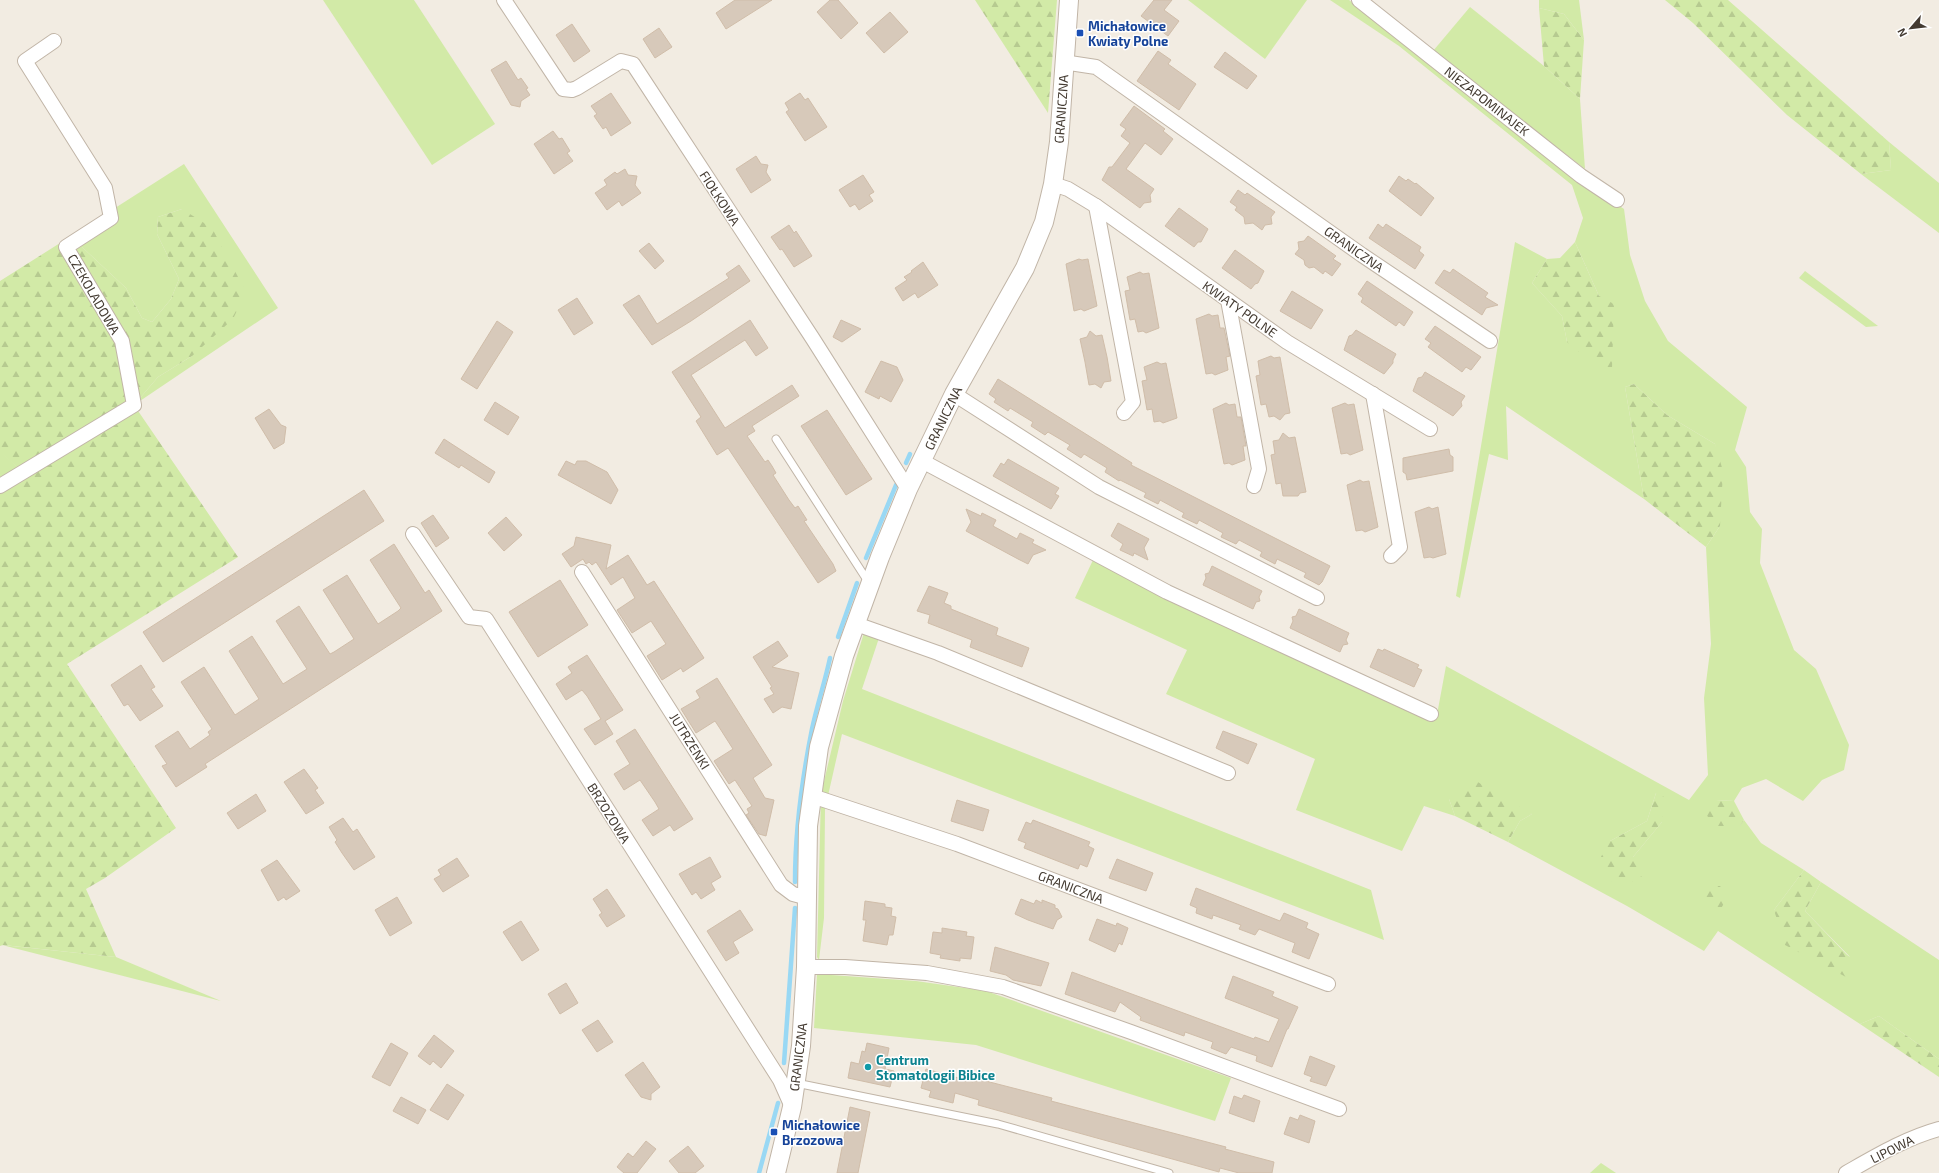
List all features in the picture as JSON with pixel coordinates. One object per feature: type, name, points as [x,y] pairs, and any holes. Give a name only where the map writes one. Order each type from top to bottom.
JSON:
[{"type":"street","name":"FIOŁKOWA","points":[[504,0],[563,89],[572,90],[577,88],[621,61],[632,64],[813,339],[908,489]]},
{"type":"street","points":[[1064,62],[1069,0]]},
{"type":"street","name":"NIEZAPOMINAJEK","points":[[1359,0],[1581,176],[1617,200]]},
{"type":"street","name":"CZEKOLADOWA","points":[[0,486],[134,405],[122,341],[66,247],[111,218],[105,188],[25,61],[54,41]]},
{"type":"street","name":"GRANICZNA","points":[[776,1173],[792,1107],[801,1046],[806,967],[808,826],[819,747],[844,656],[908,489],[954,394],[1025,268],[1044,222],[1053,184],[1059,142],[1064,62],[1096,67],[1362,255],[1490,341]]},
{"type":"street","name":"KWIATY POLNE","points":[[1053,184],[1068,189],[1096,206],[1287,342],[1430,429]]},
{"type":"street","points":[[1096,206],[1133,402],[1124,413]]},
{"type":"street","points":[[1228,300],[1259,468],[1254,486]]},
{"type":"street","points":[[954,394],[1098,487],[1317,598]]},
{"type":"street","points":[[1373,394],[1400,547],[1391,556]]},
{"type":"street","points":[[922,461],[1167,592],[1431,714]]},
{"type":"street","name":"BRZOZOWA","points":[[413,534],[469,617],[486,619],[780,1080],[792,1107]]},
{"type":"street","name":"JUTRZENKI","points":[[582,572],[781,885],[793,894],[808,898]]},
{"type":"street","points":[[856,624],[938,653],[1228,773]]},
{"type":"street","name":"GRANICZNA","points":[[812,796],[957,844],[1328,984]]},
{"type":"street","points":[[806,967],[845,966],[927,973],[1002,987],[1131,1032],[1339,1109]]},
{"type":"street","name":"LIPOWA","points":[[1846,1173],[1882,1152],[1926,1132],[1939,1129]]},
{"type":"lane","points":[[776,439],[870,585]]},
{"type":"lane","points":[[796,1083],[998,1124],[1169,1173]]},
{"type":"green space","points":[[323,0],[414,0],[495,124],[432,165]]},
{"type":"green space","points":[[975,0],[1057,0],[1048,113]]},
{"type":"green space","points":[[1188,0],[1307,0],[1265,59]]},
{"type":"green space","points":[[1330,0],[1349,0],[1576,177],[1624,209],[1630,255],[1645,301],[1668,341],[1747,407],[1735,450],[1746,467],[1750,512],[1762,529],[1760,563],[1794,650],[1816,669],[1849,745],[1844,770],[1822,780],[1803,801],[1766,779],[1742,788],[1734,801],[1716,800],[1740,826],[1744,820],[1761,843],[1804,870],[1774,910],[1850,957],[1805,911],[1821,882],[1939,960],[1939,1059],[1879,1016],[1860,1024],[1718,931],[1704,951],[1627,906],[1508,842],[1520,821],[1532,814],[1449,799],[1455,816],[1424,806],[1402,851],[1296,810],[1315,759],[1166,694],[1187,650],[1075,598],[1093,560],[1164,596],[1436,720],[1446,666],[1689,800],[1708,775],[1704,698],[1711,644],[1706,547],[1720,526],[1715,444],[1667,415],[1634,384],[1625,387],[1644,499],[1506,406],[1508,460],[1489,454],[1460,598],[1456,596],[1515,242],[1547,259],[1532,283],[1562,316],[1567,342],[1599,296],[1575,242],[1583,218],[1572,185],[1399,46]],"holes":[[[1656,793],[1662,822],[1633,857],[1610,841],[1647,821]]]},
{"type":"green space","points":[[1539,0],[1579,0],[1584,40],[1564,14],[1539,8]]},
{"type":"green space","points":[[1665,0],[1728,0],[1889,142],[1891,170],[1861,174],[1787,115],[1693,23]]},
{"type":"green space","points":[[1470,7],[1544,66],[1580,99],[1585,169],[1433,51]]},
{"type":"green space","points":[[1539,8],[1564,14],[1584,40],[1580,99],[1544,66]]},
{"type":"green space","points":[[1889,142],[1939,183],[1939,233],[1861,174],[1891,170]]},
{"type":"green space","points":[[184,164],[278,308],[134,405],[158,377],[192,356],[182,209],[158,217],[157,234],[179,279],[171,299],[152,322],[142,318],[126,288],[82,247],[79,231]]},
{"type":"green space","points":[[182,209],[212,228],[246,292],[233,319],[192,356],[158,377],[134,405],[238,557],[67,664],[176,828],[105,878],[86,889],[116,957],[3,945],[0,946],[0,493],[27,476],[0,452],[0,281],[79,231],[82,247],[126,288],[142,318],[152,322],[171,299],[179,279],[157,234],[158,217]]},
{"type":"green space","points":[[1575,242],[1599,296],[1614,304],[1612,368],[1602,371],[1567,342],[1562,316],[1532,283],[1547,259],[1560,258]]},
{"type":"green space","points":[[1805,271],[1878,326],[1866,327],[1799,278]]},
{"type":"green space","points":[[1634,384],[1667,415],[1715,444],[1723,471],[1720,526],[1706,547],[1644,499],[1625,387]]},
{"type":"green space","points":[[0,451],[27,476],[0,493]]},
{"type":"green space","points":[[867,623],[879,638],[862,689],[1371,890],[1384,940],[842,734],[825,809],[824,918],[819,960],[817,957],[821,794],[843,701]]},
{"type":"green space","points":[[1471,778],[1532,814],[1520,821],[1508,842],[1455,816],[1449,799]]},
{"type":"green space","points":[[1656,793],[1664,797],[1662,822],[1633,857],[1642,878],[1616,887],[1598,862],[1610,841],[1647,821]]},
{"type":"green space","points":[[1716,800],[1734,801],[1744,820],[1740,826],[1715,826],[1705,813]]},
{"type":"green space","points":[[1804,870],[1821,882],[1805,911],[1850,958],[1846,977],[1785,945],[1774,910]]},
{"type":"green space","points":[[1707,886],[1720,886],[1728,897],[1720,910],[1708,909],[1698,897]]},
{"type":"green space","points":[[2,945],[116,957],[221,1001]]},
{"type":"green space","points":[[817,974],[916,981],[986,991],[1231,1078],[1215,1121],[976,1045],[814,1028]]},
{"type":"green space","points":[[1879,1016],[1939,1059],[1939,1077],[1860,1024]]},
{"type":"green space","points":[[1601,1163],[1616,1173],[1590,1173]]},
{"type":"building","points":[[735,0],[772,0],[726,29],[716,13]]},
{"type":"building","points":[[830,0],[838,0],[858,23],[841,39],[817,12]]},
{"type":"building","points":[[1154,0],[1172,0],[1164,10],[1179,21],[1168,36],[1141,16]]},
{"type":"building","points":[[890,12],[908,32],[884,53],[866,33]]},
{"type":"building","points":[[572,24],[590,51],[574,62],[556,35]]},
{"type":"building","points":[[659,28],[672,47],[655,58],[643,39]]},
{"type":"building","points":[[1158,51],[1171,60],[1168,64],[1196,84],[1179,110],[1137,81]]},
{"type":"building","points":[[1225,52],[1257,76],[1247,89],[1214,67]]},
{"type":"building","points":[[506,61],[518,80],[521,78],[528,88],[526,89],[530,95],[521,101],[520,107],[511,105],[491,70]]},
{"type":"building","points":[[611,93],[631,123],[611,136],[606,127],[603,129],[594,116],[597,114],[591,106]]},
{"type":"building","points":[[800,93],[805,100],[808,98],[827,127],[805,141],[786,112],[789,110],[785,103]]},
{"type":"building","points":[[1134,106],[1165,129],[1163,131],[1173,139],[1161,155],[1145,143],[1126,169],[1154,189],[1150,195],[1151,202],[1144,203],[1140,208],[1102,180],[1109,167],[1112,167],[1130,143],[1121,136],[1126,129],[1120,125]]},
{"type":"building","points":[[553,131],[559,139],[562,138],[570,151],[567,153],[573,161],[554,174],[534,144]]},
{"type":"building","points":[[756,156],[761,164],[768,165],[766,172],[771,180],[751,193],[736,169]]},
{"type":"building","points":[[625,169],[628,175],[637,176],[635,185],[641,193],[622,206],[619,201],[607,210],[595,193],[607,185],[604,180],[615,172],[617,174]]},
{"type":"building","points":[[863,175],[874,192],[869,195],[873,201],[859,210],[855,204],[850,207],[839,190]]},
{"type":"building","points":[[1399,176],[1406,181],[1408,179],[1415,184],[1416,183],[1434,198],[1421,216],[1389,191]]},
{"type":"building","points":[[1238,190],[1245,195],[1247,193],[1275,212],[1271,217],[1272,224],[1265,225],[1262,230],[1253,223],[1245,224],[1244,217],[1235,210],[1237,207],[1230,202]]},
{"type":"building","points":[[1179,208],[1208,229],[1201,242],[1198,242],[1194,247],[1165,226]]},
{"type":"building","points":[[1378,224],[1383,228],[1386,224],[1421,247],[1419,251],[1424,255],[1415,269],[1369,238]]},
{"type":"building","points":[[789,225],[794,233],[796,231],[812,256],[794,267],[782,249],[780,250],[771,237]]},
{"type":"building","points":[[1308,236],[1336,256],[1333,259],[1341,264],[1332,276],[1325,271],[1323,274],[1314,267],[1309,268],[1305,265],[1304,260],[1295,254],[1299,249],[1298,242],[1304,241]]},
{"type":"building","points":[[649,243],[664,261],[655,269],[639,251]]},
{"type":"building","points":[[1235,250],[1264,271],[1258,283],[1251,289],[1222,268]]},
{"type":"building","points":[[1079,259],[1088,259],[1097,306],[1084,311],[1081,309],[1074,311],[1066,264]]},
{"type":"building","points":[[923,262],[938,285],[918,298],[915,293],[903,301],[895,288],[907,280],[904,277]]},
{"type":"building","points":[[739,265],[750,281],[691,321],[652,345],[623,305],[639,295],[657,324],[729,278],[726,274]]},
{"type":"building","points":[[1453,269],[1488,293],[1485,297],[1498,305],[1486,308],[1482,315],[1435,283],[1444,270],[1450,273]]},
{"type":"building","points":[[1140,272],[1143,274],[1149,273],[1159,328],[1146,333],[1143,331],[1138,332],[1135,319],[1130,320],[1125,291],[1130,290],[1127,277]]},
{"type":"building","points":[[1367,281],[1413,312],[1404,326],[1399,322],[1396,326],[1361,302],[1363,298],[1358,294]]},
{"type":"building","points":[[1292,291],[1323,310],[1311,329],[1280,311]]},
{"type":"building","points":[[577,298],[593,323],[574,335],[558,310]]},
{"type":"building","points":[[1209,314],[1212,316],[1218,315],[1220,328],[1224,328],[1230,356],[1226,357],[1228,370],[1215,375],[1212,373],[1206,374],[1196,319]]},
{"type":"building","points":[[750,320],[768,348],[756,356],[745,340],[691,375],[725,428],[792,385],[799,396],[752,426],[755,431],[747,436],[765,462],[768,460],[776,473],[773,475],[795,508],[798,506],[807,520],[804,521],[833,564],[836,571],[818,583],[728,448],[717,455],[696,421],[701,417],[672,372]]},
{"type":"building","points":[[841,320],[861,329],[842,342],[833,337]]},
{"type":"building","points":[[497,321],[513,332],[477,389],[461,379]]},
{"type":"building","points":[[1435,326],[1481,357],[1471,370],[1466,367],[1462,372],[1428,347],[1431,343],[1425,339]]},
{"type":"building","points":[[1356,330],[1396,354],[1393,363],[1384,374],[1344,350],[1349,336]]},
{"type":"building","points":[[1090,331],[1096,336],[1102,335],[1107,357],[1111,381],[1104,382],[1101,388],[1095,384],[1089,385],[1080,339],[1087,337]]},
{"type":"building","points":[[1271,356],[1274,358],[1280,357],[1290,413],[1285,414],[1280,420],[1274,416],[1269,417],[1266,404],[1261,405],[1256,376],[1260,375],[1258,361]]},
{"type":"building","points":[[881,361],[897,367],[903,380],[891,402],[880,396],[879,399],[865,392]]},
{"type":"building","points":[[1157,362],[1161,364],[1166,363],[1177,418],[1163,423],[1160,421],[1154,422],[1152,409],[1147,410],[1142,381],[1147,380],[1144,367]]},
{"type":"building","points":[[1425,372],[1465,396],[1461,402],[1462,406],[1453,416],[1413,391],[1418,378],[1422,377]]},
{"type":"building","points":[[998,379],[1132,463],[1131,465],[1330,566],[1322,582],[1319,585],[1304,577],[1306,573],[1277,559],[1275,564],[1260,556],[1262,552],[1239,540],[1236,544],[1221,537],[1223,533],[1199,520],[1197,524],[1182,517],[1184,513],[1160,500],[1158,504],[1144,497],[1146,493],[1120,480],[1119,481],[1105,472],[1107,468],[1084,454],[1081,458],[1067,449],[1070,445],[1048,432],[1045,435],[1031,426],[1033,422],[1010,408],[1008,411],[994,402],[996,399],[989,394]]},
{"type":"building","points":[[495,402],[519,417],[508,435],[484,420]]},
{"type":"building","points":[[1226,403],[1229,405],[1235,404],[1237,417],[1241,417],[1246,446],[1243,446],[1245,460],[1232,465],[1229,463],[1224,464],[1213,409]]},
{"type":"building","points":[[1345,403],[1348,405],[1354,404],[1363,450],[1350,455],[1347,453],[1341,454],[1332,408]]},
{"type":"building","points":[[269,409],[281,425],[286,427],[284,443],[274,449],[255,418]]},
{"type":"building","points":[[827,410],[872,479],[846,495],[801,426]]},
{"type":"building","points":[[1283,433],[1289,438],[1295,437],[1306,492],[1300,493],[1298,496],[1283,496],[1281,483],[1276,484],[1271,455],[1275,454],[1273,441],[1279,440]]},
{"type":"building","points":[[444,439],[495,472],[489,483],[461,465],[459,468],[435,453]]},
{"type":"building","points":[[1449,449],[1450,455],[1453,457],[1453,471],[1407,480],[1406,474],[1403,472],[1403,458]]},
{"type":"building","points":[[1008,459],[1059,488],[1055,494],[1059,496],[1051,509],[993,476],[1001,463],[1004,465]]},
{"type":"building","points":[[566,461],[575,465],[577,461],[586,461],[607,472],[618,490],[611,504],[558,475]]},
{"type":"building","points":[[1360,480],[1363,482],[1369,481],[1378,527],[1365,532],[1362,530],[1356,531],[1347,485]]},
{"type":"building","points":[[364,490],[384,521],[163,662],[143,632]]},
{"type":"building","points":[[1429,507],[1432,509],[1438,507],[1446,554],[1433,558],[1424,558],[1415,512]]},
{"type":"building","points":[[966,509],[981,516],[982,513],[996,520],[993,526],[1017,539],[1020,533],[1034,540],[1032,543],[1046,550],[1033,555],[1028,564],[1018,559],[966,531],[971,522]]},
{"type":"building","points":[[433,515],[449,538],[436,547],[421,523]]},
{"type":"building","points":[[506,517],[522,535],[504,551],[488,533]]},
{"type":"building","points":[[1118,523],[1149,539],[1144,548],[1148,560],[1134,553],[1133,556],[1120,550],[1123,544],[1111,536]]},
{"type":"building","points":[[576,537],[611,545],[606,569],[628,555],[647,585],[654,581],[704,658],[683,672],[681,668],[662,680],[647,656],[666,644],[651,621],[632,633],[617,610],[635,598],[623,577],[611,585],[596,562],[592,565],[589,562],[586,564],[583,559],[571,567],[562,554],[574,546]]},
{"type":"building","points":[[394,544],[425,593],[429,590],[442,611],[205,764],[207,767],[176,787],[162,766],[167,764],[155,746],[178,731],[190,749],[210,735],[208,732],[212,729],[181,682],[204,667],[235,715],[259,699],[229,651],[252,636],[283,684],[307,669],[276,621],[299,606],[330,654],[334,652],[354,639],[323,590],[347,575],[378,624],[401,608],[370,560]]},
{"type":"building","points":[[1212,566],[1262,591],[1259,597],[1260,601],[1256,602],[1253,609],[1203,585],[1206,578],[1205,574],[1209,573]]},
{"type":"building","points":[[560,580],[588,625],[538,657],[509,612]]},
{"type":"building","points":[[929,586],[948,593],[944,603],[951,606],[951,609],[998,628],[996,635],[1029,648],[1022,667],[970,647],[972,640],[928,623],[930,615],[917,611]]},
{"type":"building","points":[[1299,609],[1349,633],[1346,640],[1348,644],[1343,645],[1340,652],[1290,628],[1293,621],[1292,617],[1296,616]]},
{"type":"building","points":[[778,641],[788,656],[772,667],[799,673],[791,709],[782,707],[773,713],[764,699],[774,694],[770,688],[772,687],[753,657]]},
{"type":"building","points":[[1378,649],[1383,651],[1384,649],[1419,665],[1417,668],[1422,670],[1414,687],[1370,667]]},
{"type":"building","points":[[587,655],[623,710],[605,721],[613,734],[595,745],[584,729],[601,719],[587,696],[582,690],[566,700],[556,684],[572,673],[568,667]]},
{"type":"building","points":[[141,665],[155,687],[151,689],[163,706],[140,721],[128,704],[124,706],[111,685]]},
{"type":"building","points":[[717,678],[772,765],[753,778],[765,798],[774,800],[766,836],[759,834],[746,815],[749,813],[747,809],[752,806],[735,780],[729,784],[714,761],[733,749],[715,721],[696,733],[681,709],[700,698],[696,691]]},
{"type":"building","points":[[635,729],[693,819],[674,831],[670,825],[653,836],[642,820],[659,809],[655,802],[640,780],[624,790],[614,774],[630,764],[616,741]]},
{"type":"building","points":[[1223,731],[1257,744],[1248,764],[1216,748]]},
{"type":"building","points":[[304,769],[318,788],[315,790],[324,803],[306,814],[284,782]]},
{"type":"building","points":[[256,794],[266,811],[238,829],[227,813]]},
{"type":"building","points":[[957,800],[989,810],[983,831],[951,821]]},
{"type":"building","points":[[343,818],[353,832],[357,829],[375,857],[354,870],[335,842],[337,840],[329,827]]},
{"type":"building","points":[[1033,820],[1090,842],[1088,846],[1094,849],[1087,867],[1080,864],[1078,869],[1024,848],[1026,843],[1018,840],[1026,822],[1031,824]]},
{"type":"building","points":[[710,857],[721,877],[711,883],[715,890],[701,899],[696,892],[692,895],[679,874]]},
{"type":"building","points":[[457,858],[469,876],[443,892],[434,879],[441,875],[438,870]]},
{"type":"building","points":[[1117,859],[1153,873],[1146,891],[1109,878]]},
{"type":"building","points":[[277,860],[300,891],[286,900],[284,897],[278,901],[261,870]]},
{"type":"building","points":[[1196,888],[1280,921],[1284,913],[1308,923],[1306,928],[1319,934],[1309,959],[1292,952],[1295,943],[1259,929],[1255,935],[1239,929],[1241,925],[1213,915],[1212,919],[1196,913],[1197,908],[1190,905]]},
{"type":"building","points":[[607,889],[625,916],[607,927],[599,915],[602,913],[593,899]]},
{"type":"building","points":[[397,897],[412,923],[390,936],[375,910]]},
{"type":"building","points":[[1021,899],[1034,904],[1036,900],[1042,903],[1042,900],[1055,905],[1055,908],[1058,909],[1062,917],[1057,920],[1053,929],[1028,920],[1015,914]]},
{"type":"building","points":[[865,901],[885,904],[885,907],[892,908],[891,916],[896,917],[893,935],[889,935],[887,945],[863,941],[866,920],[863,920]]},
{"type":"building","points":[[740,910],[753,930],[733,942],[739,953],[726,961],[707,931]]},
{"type":"building","points":[[1097,919],[1116,926],[1117,923],[1128,928],[1122,945],[1119,943],[1115,952],[1089,940]]},
{"type":"building","points":[[521,921],[539,950],[522,961],[503,932]]},
{"type":"building","points":[[942,928],[967,932],[966,936],[974,937],[971,959],[960,958],[960,961],[940,958],[941,955],[930,953],[933,932],[942,933]]},
{"type":"building","points":[[995,947],[1049,963],[1041,986],[1013,980],[1006,975],[990,971]]},
{"type":"building","points":[[1072,972],[1254,1039],[1255,1037],[1269,1042],[1279,1019],[1225,998],[1233,976],[1274,992],[1272,996],[1298,1007],[1287,1029],[1272,1067],[1256,1061],[1257,1056],[1231,1047],[1226,1054],[1211,1048],[1213,1042],[1185,1032],[1184,1036],[1140,1020],[1141,1017],[1120,1002],[1115,1012],[1065,994]]},
{"type":"building","points":[[566,983],[578,1003],[560,1014],[548,994]]},
{"type":"building","points":[[598,1020],[613,1042],[597,1052],[582,1030]]},
{"type":"building","points":[[434,1035],[454,1051],[441,1068],[433,1061],[430,1065],[418,1056]]},
{"type":"building","points":[[391,1043],[408,1053],[390,1086],[372,1077]]},
{"type":"building","name":"Centrum Stomatologii Bibice","points":[[867,1043],[889,1048],[885,1069],[894,1071],[890,1087],[848,1078],[851,1062],[859,1064],[862,1051],[865,1052]]},
{"type":"building","points":[[1310,1056],[1335,1066],[1326,1086],[1310,1081],[1312,1077],[1304,1074]]},
{"type":"building","points":[[643,1062],[660,1087],[651,1094],[651,1100],[641,1097],[625,1075]]},
{"type":"building","points":[[926,1069],[973,1082],[974,1078],[1052,1098],[1051,1101],[1226,1147],[1225,1149],[1274,1162],[1272,1173],[1239,1173],[1220,1168],[1219,1172],[978,1105],[979,1100],[955,1093],[953,1103],[929,1097],[931,1091],[921,1088]]},
{"type":"building","points":[[447,1084],[464,1095],[448,1120],[430,1110]]},
{"type":"building","points":[[1244,1095],[1260,1101],[1254,1122],[1229,1113],[1234,1096],[1242,1099]]},
{"type":"building","points":[[401,1097],[426,1110],[418,1124],[393,1111]]},
{"type":"building","points":[[850,1107],[870,1112],[858,1173],[837,1173]]},
{"type":"building","points":[[1300,1115],[1315,1121],[1309,1143],[1284,1134],[1290,1117],[1298,1120]]},
{"type":"building","points":[[646,1141],[656,1149],[637,1173],[624,1173],[617,1167],[628,1153],[633,1157]]},
{"type":"building","points":[[688,1146],[704,1166],[695,1173],[679,1173],[669,1161]]},
{"type":"waterway","points":[[906,463],[910,454]]},
{"type":"waterway","points":[[866,558],[896,485]]},
{"type":"waterway","points":[[838,637],[857,583]]},
{"type":"waterway","points":[[795,882],[798,824],[805,767],[814,720],[830,658]]},
{"type":"waterway","points":[[784,1063],[795,908]]},
{"type":"waterway","points":[[759,1173],[778,1103]]},
{"type":"place","name":"Michałowice Kwiaty Polne","points":[[1080,33]]},
{"type":"place","name":"Centrum Stomatologii Bibice","points":[[868,1067]]},
{"type":"place","name":"Michałowice Brzozowa","points":[[774,1132]]}]
